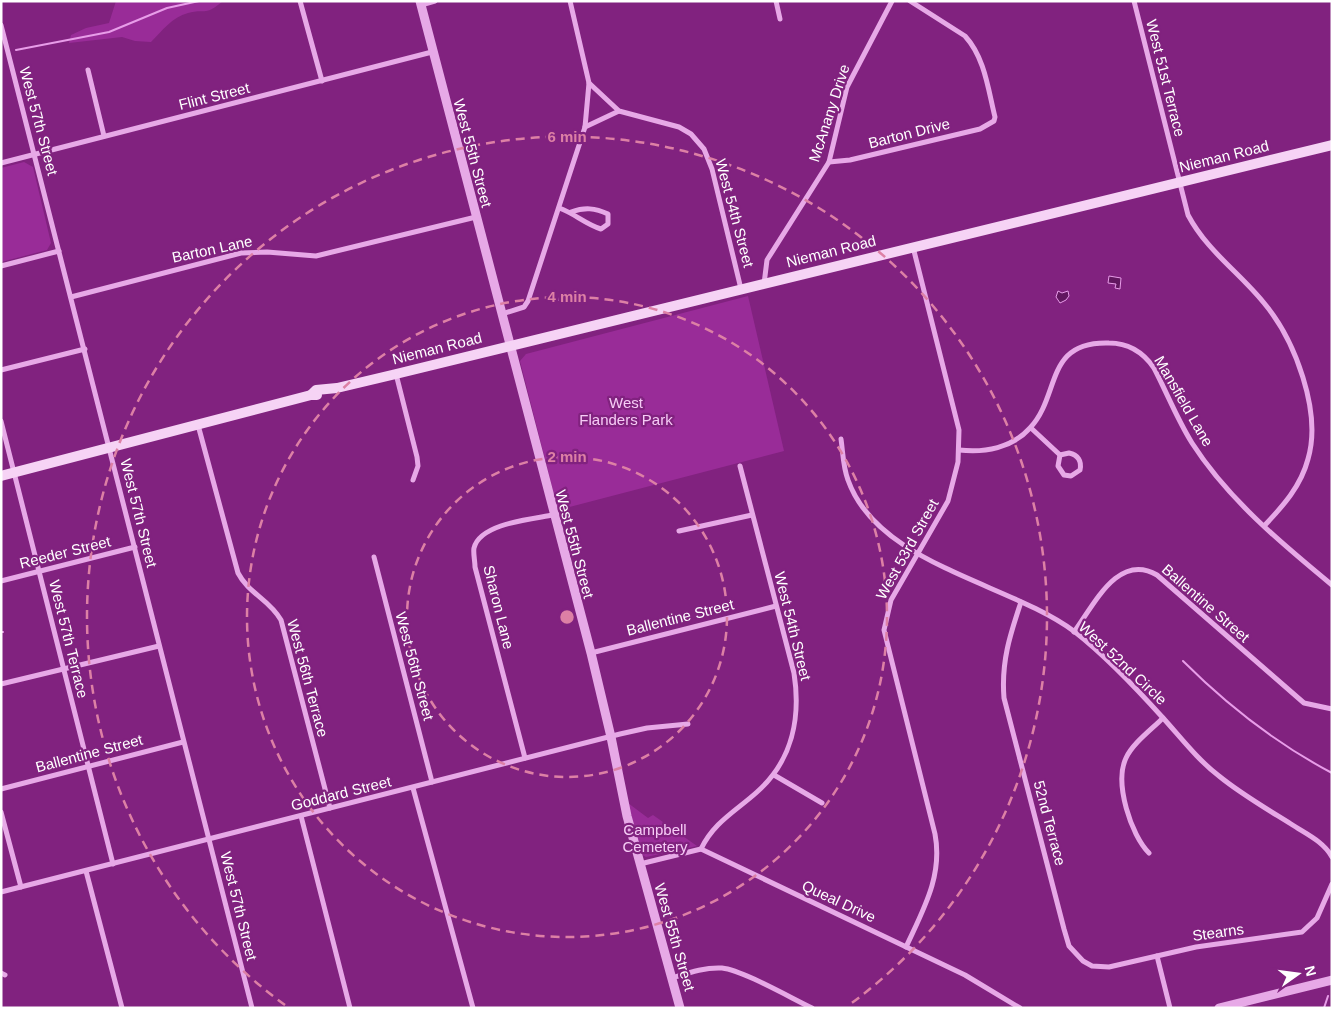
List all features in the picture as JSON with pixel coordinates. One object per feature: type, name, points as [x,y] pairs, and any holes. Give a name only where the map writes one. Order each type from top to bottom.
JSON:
[{"type":"main road","name":"Nieman Road","points":[[1,476],[311,394],[330,392],[337,388],[508,345],[742,290],[1332,145]]},
{"type":"street","points":[[300,1],[322,81]]},
{"type":"street","points":[[420,3],[435,1]]},
{"type":"street","points":[[502,314],[524,307],[528,300],[585,127],[589,83],[570,1]]},
{"type":"street","points":[[776,1],[780,19]]},
{"type":"street","name":"McAnany Drive","points":[[764,284],[767,260],[829,162],[847,88],[892,1]]},
{"type":"street","name":"Barton Drive","points":[[829,162],[850,160],[980,129],[994,121],[995,117],[982,64],[972,44],[965,36],[910,1]]},
{"type":"street","name":"West 51st Terrace","points":[[1134,1],[1188,215],[1209,249],[1248,284],[1279,324],[1298,363],[1307,396],[1312,432],[1308,460],[1293,492],[1264,525]]},
{"type":"street","name":"West 55th Street","points":[[420,3],[502,314],[508,345],[591,653],[611,737],[626,816],[680,1008]]},
{"type":"street","name":"West 57th Street","points":[[1,25],[252,1008]]},
{"type":"street","name":"Flint Street","points":[[1,162],[432,52]]},
{"type":"street","points":[[88,70],[104,136]]},
{"type":"street","name":"West 54th Street","points":[[589,83],[619,111],[679,127],[700,143],[710,164],[742,290]]},
{"type":"street","points":[[585,127],[619,111]]},
{"type":"street","points":[[559,208],[572,212],[590,225],[601,229],[608,224],[608,214],[598,209],[581,209],[572,212]]},
{"type":"street","name":"Barton Lane","points":[[72,297],[241,253],[267,252],[316,256],[476,217]]},
{"type":"street","name":"West 53rd Street","points":[[906,947],[935,879],[938,854],[935,834],[884,630],[891,600],[948,501],[954,486],[959,450],[956,416],[913,247]]},
{"type":"street","points":[[1,266],[60,251]]},
{"type":"street","name":"Mansfield Lane","points":[[959,450],[995,448],[1011,442],[1031,428],[1041,413],[1057,370],[1068,355],[1079,348],[1098,342],[1129,346],[1149,360],[1182,426],[1208,466],[1240,504],[1332,585]]},
{"type":"street","points":[[1,370],[85,349]]},
{"type":"street","points":[[396,374],[417,457],[418,466],[414,480]]},
{"type":"street","name":"West 57th Terrace","points":[[1,420],[113,864]]},
{"type":"street","name":"West 56th Terrace","points":[[198,425],[238,573],[248,589],[274,607],[281,620],[330,808]]},
{"type":"street","points":[[1031,428],[1060,455],[1069,454],[1077,456],[1081,466],[1078,473],[1071,476],[1061,473],[1058,466],[1060,455]]},
{"type":"street","name":"West 52nd Circle","points":[[841,439],[848,481],[865,512],[892,536],[959,575],[1044,612],[1074,632],[1163,718],[1200,760],[1220,777],[1317,841],[1332,857]]},
{"type":"street","name":"West 54th Street","points":[[700,848],[715,826],[757,792],[774,775],[790,743],[795,727],[797,695],[740,466]]},
{"type":"street","points":[[679,531],[752,514]]},
{"type":"street","name":"Sharon Lane","points":[[525,758],[475,567],[474,548],[480,536],[492,529],[554,515]]},
{"type":"street","name":"Reeder Street","points":[[1,581],[135,547]]},
{"type":"street","name":"West 56th Street","points":[[374,557],[432,782]]},
{"type":"street","name":"Ballentine Street","points":[[1074,632],[1116,577],[1127,570],[1139,568],[1148,570],[1157,575],[1304,703],[1332,709]]},
{"type":"street","name":"52nd Terrace","points":[[1021,602],[1005,652],[1004,687],[1008,713],[1069,946],[1083,962]]},
{"type":"street","name":"Ballentine Street","points":[[591,653],[776,606]]},
{"type":"street","points":[[1,684],[159,646]]},
{"type":"street","points":[[1149,853],[1139,843],[1132,825],[1123,789],[1123,770],[1128,754],[1163,718]]},
{"type":"street","name":"Goddard Street","points":[[1,892],[525,758],[648,728],[688,724]]},
{"type":"street","name":"Ballentine Street","points":[[1,789],[183,742]]},
{"type":"street","points":[[774,775],[822,803]]},
{"type":"street","points":[[413,788],[473,1008]]},
{"type":"street","points":[[1,812],[21,887]]},
{"type":"street","points":[[301,816],[350,1008]]},
{"type":"street","points":[[640,864],[700,848]]},
{"type":"street","name":"Queal Drive","points":[[700,848],[906,947],[980,984],[1020,1008]]},
{"type":"street","points":[[86,871],[122,1008]]},
{"type":"street","name":"Stearns","points":[[1083,962],[1092,966],[1109,967],[1229,941],[1302,932],[1316,918],[1332,884]]},
{"type":"street","points":[[1157,956],[1170,1008]]},
{"type":"street","points":[[672,978],[705,969],[722,968],[812,1008]]},
{"type":"street","points":[[1219,1008],[1332,980]]},
{"type":"green space","points":[[116,1],[223,1],[209,11],[182,15],[168,25],[151,42],[135,41],[122,37],[69,43],[71,35],[86,28],[109,23]]},
{"type":"green space","points":[[24,162],[33,167],[51,243],[47,250],[1,262],[1,168]]},
{"type":"green space","name":"West Flanders Park","points":[[748,296],[784,451],[558,510],[520,361],[526,354]]},
{"type":"green space","name":"Campbell Cemetery","points":[[628,803],[648,818],[653,815],[697,846],[646,857],[641,854]]},
{"type":"shaded area","points":[[1109,276],[1121,278],[1120,289],[1115,288],[1116,284],[1108,283]]},
{"type":"shaded area","points":[[1058,291],[1062,293],[1068,291],[1069,296],[1060,303],[1056,297]]},
{"type":"shaded area","points":[[560,293],[574,295],[573,303],[559,301]]},
{"type":"waterway","points":[[16,50],[109,32],[167,8],[199,1]]},
{"type":"waterway","points":[[1183,661],[1253,723],[1332,773]]},
{"type":"waterway","points":[[1324,1008],[1328,996]]}]
